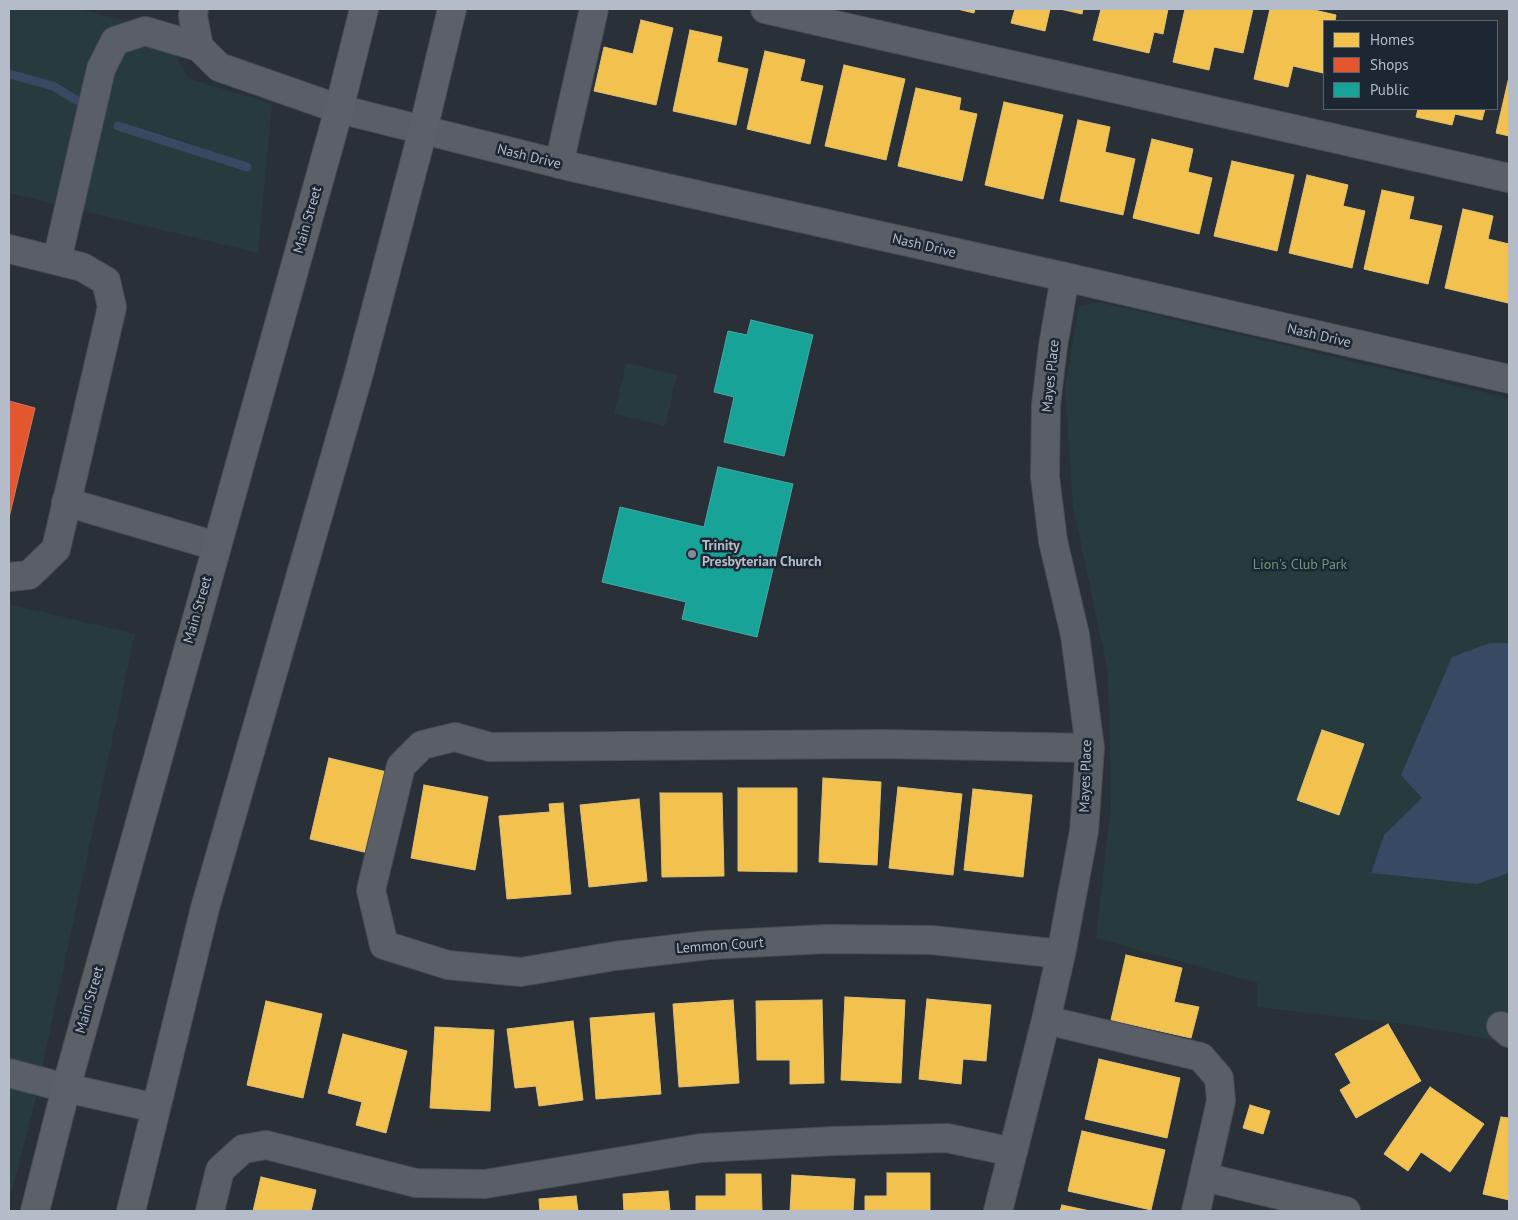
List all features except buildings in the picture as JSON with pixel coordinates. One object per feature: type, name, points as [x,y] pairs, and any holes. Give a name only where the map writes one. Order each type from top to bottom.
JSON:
[{"type":"main road","name":"Main Street","points":[[35,1211],[66,1088],[339,109],[364,9]]},
{"type":"main road","points":[[131,1211],[205,908],[359,373],[423,130],[452,9]]},
{"type":"main road","points":[[66,1088],[156,1108]]},
{"type":"street","points":[[57,260],[101,69],[115,41],[145,31],[199,47],[193,16],[194,9]]},
{"type":"street","points":[[559,164],[594,9]]},
{"type":"street","points":[[765,9],[1509,178]]},
{"type":"street","name":"Nash Drive","points":[[199,47],[219,67],[339,109],[559,164],[1509,379]]},
{"type":"street","points":[[9,249],[82,267],[106,281],[112,307],[56,549],[30,576],[9,577]]},
{"type":"street","name":"Mayes Place","points":[[998,1211],[1061,954],[1084,831],[1090,748],[1075,635],[1053,541],[1044,477],[1046,406],[1053,346],[1065,277]]},
{"type":"street","points":[[66,502],[216,546]]},
{"type":"street","name":"Lemmon Court","points":[[1061,954],[932,940],[826,939],[708,945],[615,956],[521,972],[448,965],[384,945],[371,890],[401,766],[422,745],[455,738],[490,747],[884,744],[1090,748]]},
{"type":"street","points":[[1046,1020],[1201,1057],[1219,1078],[1222,1101],[1196,1211]]},
{"type":"street","points":[[9,1073],[66,1088]]},
{"type":"street","points":[[210,1211],[220,1170],[242,1149],[266,1145],[416,1183],[485,1184],[701,1148],[834,1141],[947,1138],[1013,1152]]},
{"type":"street","points":[[1204,1177],[1346,1211]]},
{"type":"green space","points":[[9,9],[77,9],[161,29],[188,78],[272,104],[258,253],[9,193]]},
{"type":"green space","name":"Lion's Club Park","points":[[1099,302],[1509,398],[1509,1043],[1418,1026],[1257,1007],[1258,983],[1096,938],[1111,805],[1108,673],[1073,506],[1065,388],[1079,306]]},
{"type":"green space","points":[[626,363],[677,375],[665,426],[614,414]]},
{"type":"green space","points":[[9,604],[135,634],[32,1115],[9,1201]]},
{"type":"water","points":[[1490,643],[1509,643],[1509,873],[1477,884],[1371,873],[1384,835],[1422,798],[1401,775],[1452,657]]},
{"type":"waterway","points":[[9,74],[53,86],[76,100]]},
{"type":"waterway","points":[[118,126],[247,167]]},
{"type":"place","name":"Trinity Presbyterian Church","points":[[692,554]]}]
